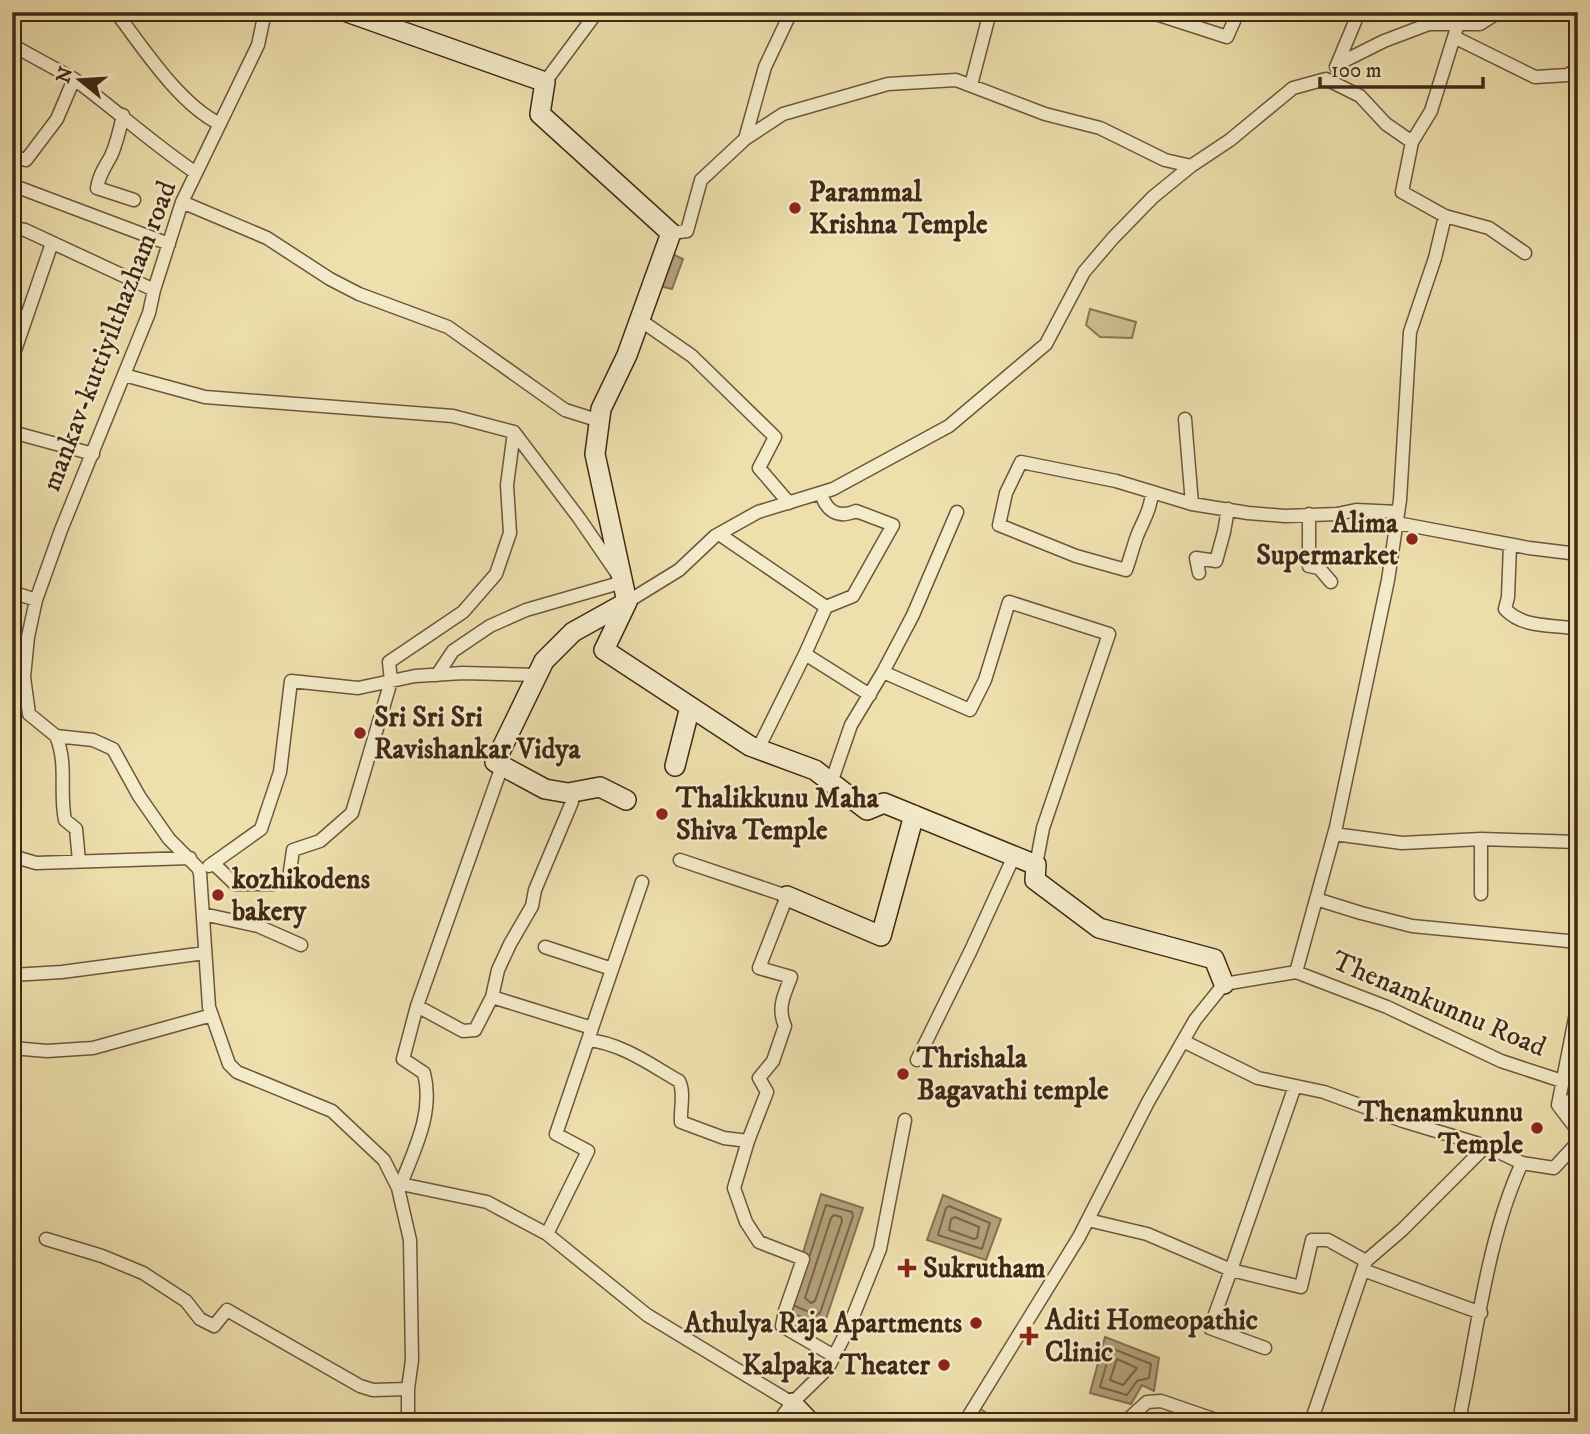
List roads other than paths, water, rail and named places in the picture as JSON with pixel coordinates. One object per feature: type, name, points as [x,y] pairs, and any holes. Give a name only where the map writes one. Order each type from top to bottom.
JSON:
[{"type":"street","points":[[116,12],[150,59],[203,116],[220,124]]},
{"type":"street","name":"mankav-kuttiyilthazham road","points":[[56,736],[29,714],[24,677],[28,636],[36,600],[61,530],[149,313],[182,202],[258,45],[265,12]]},
{"type":"street","points":[[348,12],[545,82]]},
{"type":"street","points":[[597,12],[545,82],[540,114],[671,233],[687,231],[701,180],[745,139],[783,114],[888,84],[956,80],[1045,114],[1100,128],[1165,160],[1191,166]]},
{"type":"street","points":[[745,139],[765,67],[791,12]]},
{"type":"street","points":[[971,85],[990,12]]},
{"type":"street","points":[[1150,12],[1227,37],[1238,12]]},
{"type":"street","points":[[626,800],[600,787],[568,793],[545,789],[495,762],[544,661],[573,632],[679,570],[719,534],[758,512],[833,489],[949,426],[1046,344],[1084,272],[1153,197],[1191,166],[1230,140],[1293,88],[1326,79],[1338,64],[1359,12]]},
{"type":"street","points":[[1338,64],[1384,41],[1429,24],[1480,24],[1499,12]]},
{"type":"street","points":[[1458,24],[1431,111],[1412,142],[1402,192],[1445,216],[1489,228],[1525,253]]},
{"type":"street","points":[[1454,37],[1535,77],[1568,75],[1578,68]]},
{"type":"street","points":[[14,51],[74,79],[123,116],[144,136],[196,173]]},
{"type":"street","points":[[12,156],[26,160],[57,119],[74,79]]},
{"type":"street","points":[[1326,79],[1360,96],[1386,124],[1412,142]]},
{"type":"street","points":[[123,116],[111,156],[99,176],[97,188],[134,200]]},
{"type":"street","points":[[12,185],[169,244]]},
{"type":"street","points":[[182,202],[267,238],[330,279],[359,294],[449,327],[565,410],[600,421]]},
{"type":"street","points":[[965,1422],[1088,1220],[1148,1102],[1195,1020],[1224,984],[1296,972],[1334,834],[1388,580],[1397,518],[1410,332],[1435,258],[1445,216]]},
{"type":"street","points":[[12,228],[25,230],[154,290]]},
{"type":"street","points":[[671,233],[627,355],[601,409],[595,454],[627,602],[604,650],[758,749],[815,770],[867,810],[884,803],[1036,865]]},
{"type":"street","points":[[12,359],[52,243]]},
{"type":"street","points":[[640,320],[692,356],[775,437],[759,468],[789,503]]},
{"type":"street","points":[[124,375],[205,397],[453,415],[514,432],[623,582]]},
{"type":"street","points":[[1185,419],[1192,504]]},
{"type":"street","points":[[12,432],[93,454]]},
{"type":"street","points":[[214,863],[235,884],[273,884],[289,877],[293,850],[320,841],[352,813],[391,681],[389,663],[463,612],[496,574],[510,533],[507,485],[514,432]]},
{"type":"street","points":[[1152,492],[1146,517],[1126,570],[1076,555],[999,525],[1006,493],[1021,463],[1116,481],[1192,504],[1285,516],[1337,514],[1356,510],[1510,545],[1578,554]]},
{"type":"street","points":[[719,534],[826,607],[838,604],[853,596],[893,525],[856,511],[846,516],[835,513],[824,505],[821,493]]},
{"type":"street","points":[[1199,573],[1196,558],[1216,561],[1228,509]]},
{"type":"street","points":[[831,783],[851,726],[913,614],[957,512]]},
{"type":"street","points":[[1309,514],[1309,566],[1319,568],[1331,582]]},
{"type":"street","points":[[1510,545],[1505,609],[1514,618],[1526,623],[1578,629]]},
{"type":"street","points":[[437,675],[453,651],[490,626],[526,610],[623,582]]},
{"type":"street","points":[[12,592],[36,600]]},
{"type":"street","points":[[883,672],[970,710],[985,680],[1009,603],[1109,635],[1043,828],[1035,880],[1099,928],[1214,959],[1224,984]]},
{"type":"street","points":[[758,749],[826,607]]},
{"type":"street","points":[[805,654],[870,695]]},
{"type":"street","points":[[200,873],[261,829],[280,772],[291,681],[358,688],[391,681],[463,673],[538,675]]},
{"type":"street","points":[[675,766],[690,707]]},
{"type":"street","points":[[79,861],[76,829],[65,820],[62,808],[62,752],[56,736],[93,740],[113,749],[139,796],[169,839],[190,858],[200,873],[209,1007],[229,1064],[237,1072],[332,1111],[384,1160],[399,1186],[410,1240],[412,1360],[408,1422]]},
{"type":"street","points":[[399,1186],[423,1129],[428,1088],[424,1073],[403,1059],[417,1006],[502,766]]},
{"type":"street","points":[[417,1006],[463,1031],[475,1030],[492,997],[498,970],[532,906],[534,890],[572,802],[568,793]]},
{"type":"street","points":[[680,860],[787,897],[881,936],[914,815]]},
{"type":"street","points":[[1334,834],[1402,843],[1481,839],[1578,842]]},
{"type":"street","points":[[1481,839],[1481,894]]},
{"type":"street","points":[[12,856],[36,863],[190,858]]},
{"type":"street","points":[[917,1060],[1014,856]]},
{"type":"street","points":[[547,1234],[588,1151],[556,1134],[642,882]]},
{"type":"street","points":[[787,897],[760,968],[791,977],[779,1014],[785,1026],[773,1061],[759,1078],[767,1092],[734,1188],[746,1222],[759,1242],[803,1259],[782,1326],[834,1356]]},
{"type":"street","points":[[1316,899],[1412,926],[1578,942]]},
{"type":"street","points":[[203,914],[258,926],[301,945]]},
{"type":"street","points":[[545,947],[612,969]]},
{"type":"street","points":[[12,975],[62,972],[205,953]]},
{"type":"street","name":"Thenamkunnu Road","points":[[1296,972],[1387,1007],[1501,1060],[1562,1081]]},
{"type":"street","points":[[492,997],[590,1034],[637,1057],[679,1082],[683,1088],[681,1122],[724,1138],[748,1141]]},
{"type":"street","points":[[1578,1003],[1558,1105],[1578,1131]]},
{"type":"street","points":[[12,1048],[47,1051],[93,1048],[212,1015]]},
{"type":"street","points":[[1183,1041],[1258,1077],[1324,1092],[1402,1121],[1486,1146],[1522,1163],[1554,1168],[1578,1142]]},
{"type":"street","points":[[1265,1348],[1210,1328],[1295,1086]]},
{"type":"street","points":[[1558,1105],[1578,1098]]},
{"type":"street","points":[[778,1422],[792,1403],[828,1368],[848,1329],[880,1249],[905,1120]]},
{"type":"street","points":[[1311,1422],[1365,1266],[1486,1146]]},
{"type":"street","points":[[1461,1422],[1461,1410],[1494,1248],[1512,1183],[1522,1163]]},
{"type":"street","points":[[399,1186],[487,1202],[547,1234],[647,1315],[792,1403],[810,1422]]},
{"type":"street","points":[[1088,1220],[1147,1234],[1231,1270],[1301,1287],[1312,1240],[1328,1240],[1365,1266],[1481,1312]]},
{"type":"street","points":[[46,1239],[102,1256],[143,1273],[186,1301],[200,1319],[214,1326],[227,1310],[360,1386],[373,1390],[408,1390]]},
{"type":"street","points":[[1125,1422],[1147,1402],[1161,1401],[1222,1422]]},
{"type":"water","points":[[668,252],[683,259],[672,289],[656,285]]},
{"type":"water","points":[[821,1194],[863,1208],[824,1325],[785,1311]]},
{"type":"water","points":[[943,1195],[1001,1219],[986,1260],[927,1240]]},
{"type":"water","points":[[1105,1337],[1159,1358],[1154,1391],[1142,1385],[1131,1404],[1090,1393]]},
{"type":"place","name":"Parammal Krishna Temple","points":[[795,208]]},
{"type":"place","name":"Alima Supermarket","points":[[1412,539]]},
{"type":"place","name":"Sri Sri Sri Ravishankar Vidya","points":[[360,733]]},
{"type":"place","name":"Thalikkunu Maha Shiva Temple","points":[[662,814]]},
{"type":"place","name":"kozhikodens bakery","points":[[218,895]]},
{"type":"place","name":"Thrishala Bagavathi temple","points":[[903,1074]]},
{"type":"place","name":"Thenamkunnu Temple","points":[[1537,1128]]},
{"type":"place","name":"Sukrutham","points":[[907,1268]]},
{"type":"place","name":"Athulya Raja Apartments","points":[[976,1323]]},
{"type":"place","name":"Aditi Homeopathic Clinic","points":[[1029,1336]]},
{"type":"place","name":"Kalpaka Theater","points":[[944,1365]]}]
